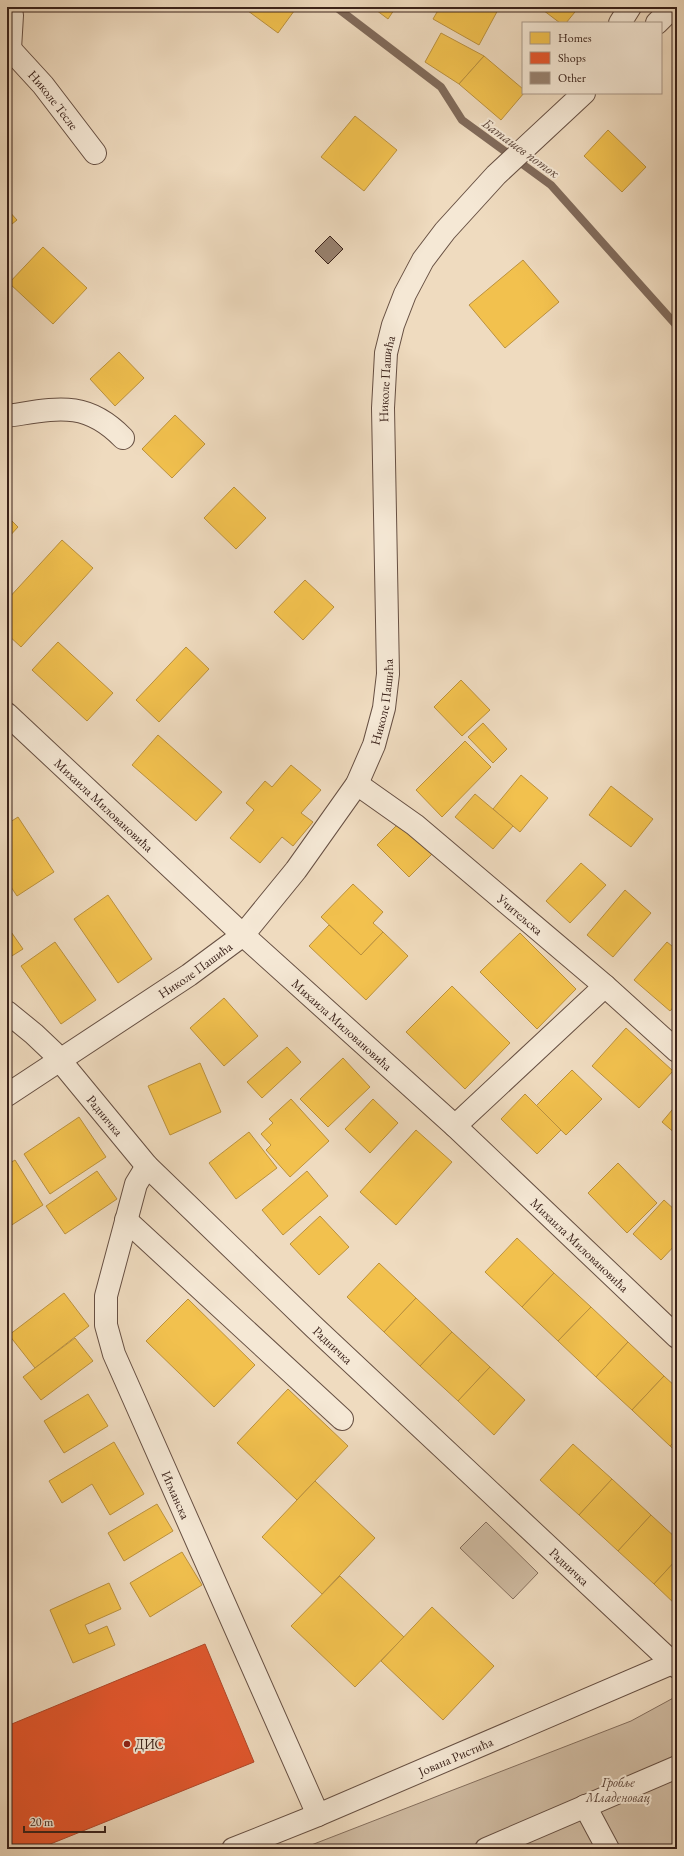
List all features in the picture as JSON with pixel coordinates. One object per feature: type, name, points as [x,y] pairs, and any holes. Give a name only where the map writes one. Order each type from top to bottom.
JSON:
[{"type":"street","points":[[8,7],[12,15],[8,42]]},
{"type":"street","points":[[621,22],[630,7]]},
{"type":"street","points":[[658,22],[673,7]]},
{"type":"street","name":"Николе Тесле","points":[[8,42],[95,152]]},
{"type":"street","name":"Николе Пашића","points":[[7,1095],[189,975],[243,935],[296,870],[358,784],[374,745],[384,708],[388,674],[383,408],[386,353],[393,324],[405,294],[423,260],[445,231],[496,175],[583,94]]},
{"type":"street","points":[[7,416],[53,409],[79,411],[104,421],[123,438]]},
{"type":"street","name":"Михаила Миловановића","points":[[7,714],[243,935],[455,1126],[677,1337]]},
{"type":"street","name":"Учитељска","points":[[358,784],[415,825],[604,986],[677,1051]]},
{"type":"street","points":[[455,1126],[604,986]]},
{"type":"street","name":"Радничка","points":[[7,1012],[34,1034],[60,1061],[147,1166],[315,1328],[676,1664]]},
{"type":"street","name":"Игманска","points":[[147,1166],[136,1184],[106,1296],[106,1325],[114,1354],[318,1816]]},
{"type":"street","points":[[126,1220],[342,1419]]},
{"type":"street","name":"Јована Ристића","points":[[233,1849],[318,1816],[676,1664]]},
{"type":"street","points":[[486,1849],[677,1767]]},
{"type":"street","points":[[584,1806],[608,1849]]},
{"type":"green space","points":[[486,1522],[538,1573],[513,1599],[460,1548]]},
{"type":"green space","name":"Гробље Младеновац","points":[[677,1696],[677,1849],[301,1849],[631,1721]]},
{"type":"building: Homes","points":[[297,7],[278,33],[244,8]]},
{"type":"building: Homes","points":[[372,7],[396,7],[388,19]]},
{"type":"building: Homes","points":[[440,7],[499,8],[479,45],[433,19]]},
{"type":"building: Homes","points":[[539,7],[579,7],[567,22],[559,22]]},
{"type":"building: Homes","points":[[441,33],[484,56],[459,84],[425,62]]},
{"type":"building: Homes","points":[[484,56],[522,88],[523,94],[501,120],[459,84]]},
{"type":"building: Homes","points":[[355,116],[397,150],[364,191],[321,157]]},
{"type":"building: Homes","points":[[608,130],[646,167],[622,192],[584,156]]},
{"type":"building: Homes","points":[[7,209],[17,220],[7,228]]},
{"type":"building: Homes","points":[[43,247],[87,288],[53,324],[9,283]]},
{"type":"building: Homes","points":[[523,260],[559,302],[505,348],[469,305]]},
{"type":"building: Homes","points":[[119,352],[144,378],[115,406],[90,379]]},
{"type":"building: Homes","points":[[175,415],[205,444],[172,478],[142,449]]},
{"type":"building: Homes","points":[[234,487],[266,518],[236,549],[204,518]]},
{"type":"building: Homes","points":[[7,516],[18,527],[7,539]]},
{"type":"building: Homes","points":[[62,540],[93,568],[21,647],[7,634],[7,600]]},
{"type":"building: Homes","points":[[305,580],[334,607],[303,640],[274,612]]},
{"type":"building: Homes","points":[[58,642],[113,693],[87,721],[32,670]]},
{"type":"building: Homes","points":[[186,647],[209,669],[159,722],[136,700]]},
{"type":"building: Homes","points":[[461,680],[490,710],[462,736],[434,707]]},
{"type":"building: Homes","points":[[483,723],[507,749],[493,763],[468,737]]},
{"type":"building: Homes","points":[[158,735],[222,792],[196,821],[132,765]]},
{"type":"building: Homes","points":[[465,741],[491,767],[442,817],[416,790]]},
{"type":"building: Homes","points":[[291,765],[321,790],[301,813],[313,822],[293,846],[282,837],[260,863],[230,838],[254,810],[246,803],[265,781],[272,787]]},
{"type":"building: Homes","points":[[521,775],[548,798],[520,832],[493,809]]},
{"type":"building: Homes","points":[[611,786],[653,819],[631,847],[589,815]]},
{"type":"building: Homes","points":[[475,794],[513,826],[493,849],[455,817]]},
{"type":"building: Homes","points":[[18,817],[54,872],[17,896],[7,881],[7,824]]},
{"type":"building: Homes","points":[[402,820],[434,852],[409,877],[377,845]]},
{"type":"building: Homes","points":[[581,863],[606,885],[570,923],[546,901]]},
{"type":"building: Homes","points":[[353,884],[383,912],[373,923],[383,932],[361,955],[321,917]]},
{"type":"building: Homes","points":[[625,890],[651,913],[613,957],[587,935]]},
{"type":"building: Homes","points":[[108,895],[152,959],[118,983],[74,919]]},
{"type":"building: Homes","points":[[329,925],[361,955],[383,932],[408,956],[366,1000],[309,946]]},
{"type":"building: Homes","points":[[7,926],[23,949],[7,959]]},
{"type":"building: Homes","points":[[520,933],[576,989],[537,1029],[480,972]]},
{"type":"building: Homes","points":[[55,942],[96,1000],[61,1024],[21,966]]},
{"type":"building: Homes","points":[[667,942],[677,950],[677,1003],[670,1011],[634,980]]},
{"type":"building: Homes","points":[[452,986],[510,1043],[465,1089],[406,1032]]},
{"type":"building: Homes","points":[[224,998],[258,1036],[224,1066],[190,1028]]},
{"type":"building: Homes","points":[[626,1028],[673,1071],[639,1108],[592,1066]]},
{"type":"building: Homes","points":[[287,1047],[301,1062],[262,1098],[247,1082]]},
{"type":"building: Homes","points":[[343,1058],[370,1087],[328,1127],[300,1099]]},
{"type":"building: Homes","points":[[200,1063],[221,1112],[170,1135],[148,1086]]},
{"type":"building: Homes","points":[[572,1070],[602,1099],[566,1135],[536,1106]]},
{"type":"building: Homes","points":[[525,1094],[561,1130],[537,1154],[501,1119]]},
{"type":"building: Homes","points":[[291,1099],[329,1141],[290,1177],[266,1150],[271,1145],[261,1134],[273,1123],[269,1119]]},
{"type":"building: Homes","points":[[373,1099],[398,1123],[370,1153],[345,1129]]},
{"type":"building: Homes","points":[[677,1104],[677,1135],[662,1122]]},
{"type":"building: Homes","points":[[79,1117],[106,1157],[50,1194],[24,1154]]},
{"type":"building: Homes","points":[[416,1130],[452,1162],[396,1225],[360,1192]]},
{"type":"building: Homes","points":[[249,1132],[277,1168],[236,1199],[209,1163]]},
{"type":"building: Homes","points":[[15,1160],[43,1205],[7,1228],[7,1165]]},
{"type":"building: Homes","points":[[618,1163],[657,1203],[627,1233],[588,1193]]},
{"type":"building: Homes","points":[[97,1171],[117,1199],[65,1234],[46,1206]]},
{"type":"building: Homes","points":[[307,1171],[328,1196],[283,1235],[262,1210]]},
{"type":"building: Homes","points":[[664,1200],[677,1212],[677,1243],[661,1260],[633,1234]]},
{"type":"building: Homes","points":[[320,1216],[349,1247],[319,1275],[290,1244]]},
{"type":"building: Homes","points":[[517,1238],[554,1273],[522,1307],[485,1272]]},
{"type":"building: Homes","points":[[379,1263],[416,1298],[384,1332],[347,1297]]},
{"type":"building: Homes","points":[[554,1273],[591,1307],[558,1341],[522,1307]]},
{"type":"building: Homes","points":[[64,1293],[89,1326],[35,1368],[9,1335]]},
{"type":"building: Homes","points":[[416,1298],[452,1332],[420,1366],[384,1332]]},
{"type":"building: Homes","points":[[188,1299],[255,1365],[214,1407],[146,1341]]},
{"type":"building: Homes","points":[[591,1307],[628,1342],[596,1377],[558,1341]]},
{"type":"building: Homes","points":[[452,1332],[490,1367],[458,1401],[420,1366]]},
{"type":"building: Homes","points":[[75,1338],[93,1361],[41,1400],[23,1377]]},
{"type":"building: Homes","points":[[628,1342],[664,1376],[632,1410],[596,1377]]},
{"type":"building: Homes","points":[[490,1367],[525,1400],[494,1435],[458,1401]]},
{"type":"building: Homes","points":[[664,1376],[677,1388],[677,1439],[670,1446],[632,1410]]},
{"type":"building: Homes","points":[[288,1389],[348,1446],[297,1500],[237,1443]]},
{"type":"building: Homes","points":[[88,1394],[108,1426],[64,1453],[44,1421]]},
{"type":"building: Homes","points":[[677,1439],[677,1452],[670,1446]]},
{"type":"building: Homes","points":[[114,1442],[144,1494],[110,1515],[92,1484],[62,1503],[49,1481]]},
{"type":"building: Homes","points":[[573,1444],[612,1479],[579,1515],[540,1480]]},
{"type":"building: Homes","points":[[612,1479],[651,1515],[618,1551],[579,1515]]},
{"type":"building: Homes","points":[[315,1481],[375,1538],[322,1594],[262,1537]]},
{"type":"building: Homes","points":[[157,1504],[173,1531],[124,1561],[108,1533]]},
{"type":"building: Homes","points":[[651,1515],[677,1539],[677,1559],[654,1584],[618,1551]]},
{"type":"building: Homes","points":[[182,1552],[202,1585],[150,1617],[130,1583]]},
{"type":"building: Homes","points":[[677,1559],[677,1606],[654,1584]]},
{"type":"building: Homes","points":[[340,1576],[404,1637],[355,1687],[291,1626]]},
{"type":"building: Homes","points":[[109,1583],[121,1609],[85,1625],[89,1634],[107,1626],[115,1645],[73,1663],[50,1610]]},
{"type":"building: Homes","points":[[432,1607],[494,1666],[443,1720],[381,1661]]},
{"type":"building: Shops","name":"ДИС","points":[[205,1644],[254,1762],[38,1849],[7,1849],[7,1726]]},
{"type":"building: Other","points":[[330,236],[343,249],[328,264],[315,251]]},
{"type":"waterway","name":"Баташев поток","points":[[336,7],[441,87],[462,120],[551,185],[677,326]]},
{"type":"place","name":"ДИС","points":[[127,1744]]}]
